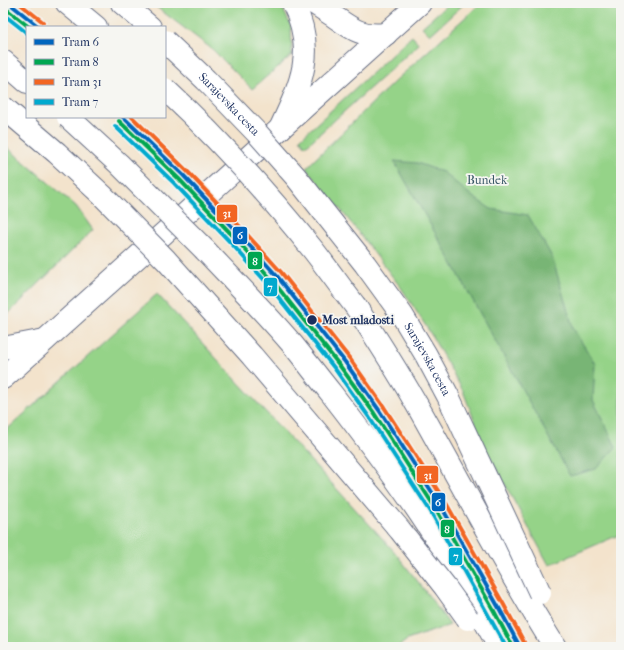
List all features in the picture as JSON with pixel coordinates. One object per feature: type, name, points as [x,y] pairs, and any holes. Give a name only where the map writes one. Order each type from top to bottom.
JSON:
[{"type":"main road","points":[[67,3],[95,26]]},
{"type":"main road","points":[[122,3],[149,26]]},
{"type":"main road","points":[[280,129],[295,96],[303,71],[306,53],[304,35],[293,3]]},
{"type":"main road","points":[[314,3],[354,30],[375,35],[386,34]]},
{"type":"main road","points":[[3,378],[420,3]]},
{"type":"main road","name":"Sarajevska cesta","points":[[166,42],[206,80],[257,133],[296,177],[365,264],[402,315],[448,396],[555,647]]},
{"type":"main road","points":[[3,62],[26,81]]},
{"type":"main road","name":"Sarajevska cesta","points":[[166,90],[224,147],[269,197],[314,251],[356,307],[385,351],[533,596],[547,610],[560,647]]},
{"type":"main road","points":[[3,107],[57,153],[102,195],[166,260],[252,356],[400,530],[446,588],[475,616],[499,647]]},
{"type":"main road","points":[[69,118],[119,164],[199,244],[293,345],[363,434],[404,490],[436,538],[489,647]]},
{"type":"main road","points":[[3,348],[45,340]]},
{"type":"green space","points":[[151,3],[280,3],[291,26],[292,55],[252,89],[212,49]]},
{"type":"green space","points":[[449,3],[465,3],[430,35],[422,27]]},
{"type":"green space","name":"Bundek","points":[[481,3],[621,3],[621,534],[549,565],[485,448],[463,391],[429,331],[402,289],[348,219],[306,168],[395,81]]},
{"type":"green space","points":[[412,36],[419,44],[306,146],[300,139]]},
{"type":"green space","points":[[3,144],[76,206],[93,230],[3,319]]},
{"type":"green space","points":[[394,161],[417,163],[443,172],[473,197],[491,209],[528,215],[552,257],[573,328],[595,364],[593,400],[616,447],[596,469],[570,476]]},
{"type":"green space","points":[[157,294],[393,550],[450,625],[407,640],[398,647],[3,647],[3,433]]},
{"type":"tram line","name":"6","points":[[9,3],[38,26]]},
{"type":"tram line","name":"31","points":[[19,3],[43,22]]},
{"type":"tram line","name":"8","points":[[5,8],[28,26]]},
{"type":"tram line","name":"7","points":[[3,14],[26,32]]},
{"type":"tram line","name":"6","points":[[124,118],[183,175],[239,234],[277,276],[345,362],[379,410],[441,506],[520,647]]},
{"type":"tram line","name":"31","points":[[133,118],[187,171],[281,272],[350,359],[384,407],[446,503],[525,644]]},
{"type":"tram line","name":"8","points":[[119,121],[179,179],[235,238],[272,280],[340,366],[374,413],[436,509],[513,647]]},
{"type":"tram line","name":"7","points":[[115,126],[174,183],[230,242],[268,284],[335,369],[369,417],[431,512],[506,647]]},
{"type":"place","name":"Most mladosti","points":[[312,320]]}]
